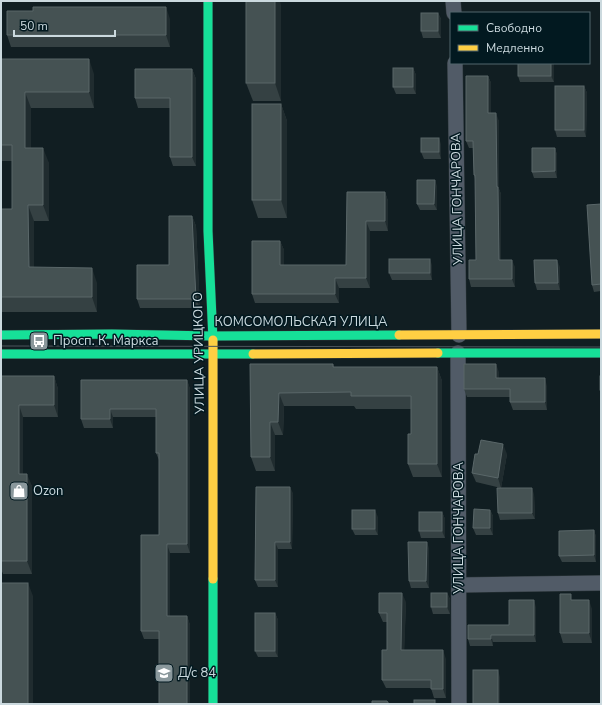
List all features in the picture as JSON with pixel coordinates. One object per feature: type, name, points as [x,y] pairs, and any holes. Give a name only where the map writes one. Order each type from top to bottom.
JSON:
[{"type":"main road","name":"УЛИЦА УРИЦКОГО","points":[[208,1],[208,231],[212,336],[214,352],[214,704]]},
{"type":"main road","name":"КОМСОМОЛЬСКАЯ УЛИЦА","points":[[1,335],[112,334],[212,336],[601,334]]},
{"type":"main road","points":[[1,354],[214,352],[601,352]]},
{"type":"street","points":[[453,1],[454,12]]},
{"type":"street","name":"УЛИЦА ГОНЧАРОВА","points":[[454,64],[459,335]]},
{"type":"street","name":"УЛИЦА ГОНЧАРОВА","points":[[458,353],[459,704]]},
{"type":"street","points":[[459,585],[601,583]]},
{"type":"building","points":[[246,1],[275,1],[275,83],[246,83]]},
{"type":"building","points":[[33,7],[166,7],[166,35],[7,35],[7,11],[33,11]]},
{"type":"building","points":[[421,13],[438,13],[438,31],[421,31]]},
{"type":"building","points":[[1,59],[89,59],[89,92],[25,92],[25,148],[43,148],[43,205],[28,205],[29,267],[92,268],[92,297],[1,297],[1,209],[12,209],[12,145],[1,145]]},
{"type":"building","points":[[518,64],[551,64],[551,76],[518,76]]},
{"type":"building","points":[[393,68],[413,68],[413,87],[393,87]]},
{"type":"building","points":[[135,69],[192,69],[192,157],[170,157],[170,98],[135,98]]},
{"type":"building","points":[[466,76],[488,76],[488,113],[496,113],[499,260],[512,260],[512,279],[469,279],[469,260],[476,260],[475,175],[473,141],[466,141]]},
{"type":"building","points":[[555,86],[584,86],[584,130],[555,130]]},
{"type":"building","points":[[252,104],[281,104],[281,200],[252,200]]},
{"type":"building","points":[[421,138],[439,138],[439,152],[421,152]]},
{"type":"building","points":[[532,148],[555,148],[555,171],[532,172]]},
{"type":"building","points":[[417,180],[435,180],[434,204],[417,204]]},
{"type":"building","points":[[347,192],[385,192],[385,221],[366,221],[366,278],[335,278],[335,294],[252,294],[252,241],[280,241],[280,265],[346,265]]},
{"type":"building","points":[[601,204],[601,284],[592,285],[587,205]]},
{"type":"building","points":[[169,216],[192,216],[196,299],[137,299],[137,265],[169,265]]},
{"type":"building","points":[[389,259],[430,259],[430,273],[389,273]]},
{"type":"building","points":[[534,260],[557,260],[558,283],[535,283]]},
{"type":"building","points":[[250,364],[333,364],[333,367],[437,367],[437,464],[408,464],[408,434],[411,434],[411,396],[351,396],[351,392],[279,393],[278,422],[270,422],[270,457],[251,457]]},
{"type":"building","points":[[464,364],[496,364],[496,378],[545,378],[545,402],[510,402],[510,389],[464,389]]},
{"type":"building","points":[[1,376],[54,376],[54,405],[19,405],[19,474],[27,474],[27,561],[1,561]]},
{"type":"building","points":[[601,376],[601,390],[600,390]]},
{"type":"building","points":[[81,380],[187,380],[187,544],[167,544],[167,616],[187,616],[187,704],[159,704],[159,631],[141,631],[141,535],[159,535],[159,453],[156,453],[156,409],[110,409],[110,419],[81,419]]},
{"type":"building","points":[[481,440],[503,444],[498,478],[472,473],[475,454],[478,454]]},
{"type":"building","points":[[256,487],[290,487],[290,542],[275,542],[275,580],[255,580]]},
{"type":"building","points":[[497,488],[532,488],[532,513],[498,513]]},
{"type":"building","points":[[474,509],[490,510],[490,528],[473,528]]},
{"type":"building","points":[[352,510],[375,510],[375,529],[352,529]]},
{"type":"building","points":[[419,512],[442,512],[442,531],[419,531]]},
{"type":"building","points":[[594,530],[594,555],[559,556],[559,531]]},
{"type":"building","points":[[408,542],[427,542],[426,581],[409,581]]},
{"type":"building","points":[[1,583],[28,583],[28,704],[1,704]]},
{"type":"building","points":[[379,593],[402,593],[401,650],[443,650],[443,689],[431,689],[431,680],[382,680],[382,650],[387,650],[387,613],[379,613]]},
{"type":"building","points":[[431,593],[447,593],[447,607],[431,607]]},
{"type":"building","points":[[560,594],[571,594],[571,600],[589,600],[589,633],[560,633]]},
{"type":"building","points":[[509,600],[534,600],[534,635],[491,635],[491,639],[468,639],[468,625],[509,625]]},
{"type":"building","points":[[255,613],[275,613],[275,651],[255,651]]},
{"type":"building","points":[[473,670],[498,670],[498,704],[473,704]]},
{"type":"building","points":[[414,700],[435,700],[435,704],[414,704]]},
{"type":"building","points":[[372,701],[387,701],[389,704],[372,704]]},
{"type":"tram line","points":[[1,346],[601,347]]},
{"type":"traffic: fast","points":[[208,1],[208,231],[213,340]]},
{"type":"traffic: fast","points":[[1,335],[399,335]]},
{"type":"traffic: fast","points":[[438,353],[601,353]]},
{"type":"traffic: fast","points":[[1,354],[253,354]]},
{"type":"traffic: fast","points":[[213,579],[213,704]]},
{"type":"traffic: slow","points":[[399,335],[601,334]]},
{"type":"traffic: slow","points":[[213,340],[213,579]]},
{"type":"traffic: slow","points":[[253,354],[438,353]]},
{"type":"place","name":"Просп. К. Маркса","points":[[39,341]]},
{"type":"place","name":"Ozon","points":[[19,491]]},
{"type":"place","name":"Д/с 84","points":[[164,673]]}]
